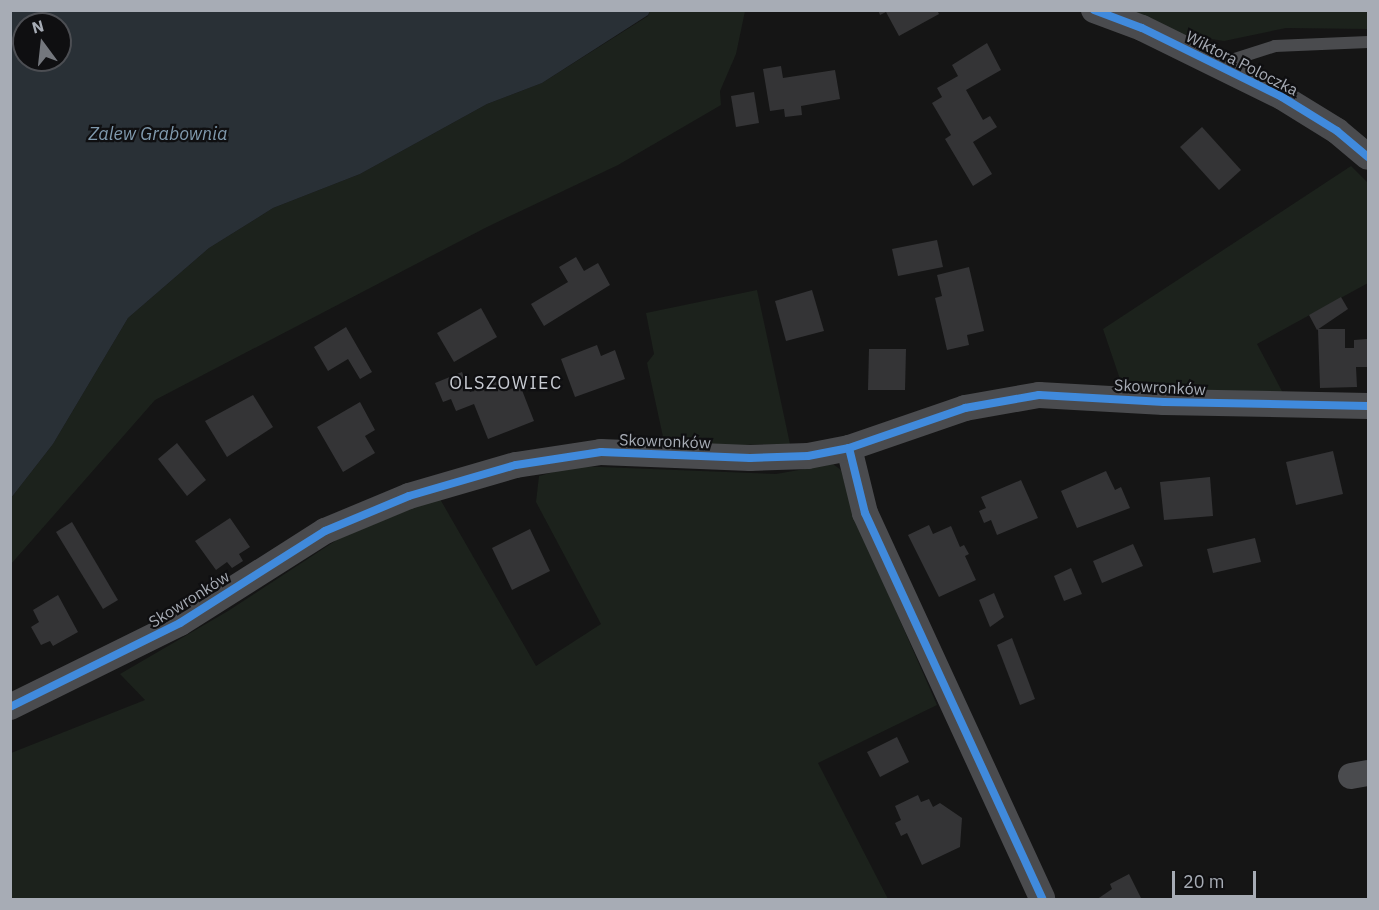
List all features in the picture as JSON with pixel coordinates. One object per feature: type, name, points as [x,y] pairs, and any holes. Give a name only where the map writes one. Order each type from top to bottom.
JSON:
[{"type":"street","name":"Wiktora Poloczka","points":[[1094,10],[1219,64],[1337,131],[1368,157]]},
{"type":"street","name":"Skowronków","points":[[10,706],[180,623],[325,531],[452,482],[567,455],[639,452],[775,458],[849,448],[942,414],[1039,394],[1368,406]]},
{"type":"street","points":[[849,448],[865,513],[1042,898]]},
{"type":"lane","points":[[1219,64],[1275,45],[1368,42]]},
{"type":"shaded area","points":[[650,11],[745,11],[736,54],[720,91],[721,105],[618,165],[487,227],[155,400],[11,564],[11,498],[53,444],[128,318],[209,248],[273,208],[360,174],[487,104],[542,83],[648,16]]},
{"type":"shaded area","points":[[1109,11],[1368,11],[1368,29],[1286,28],[1224,41],[1142,28]]},
{"type":"shaded area","points":[[1351,166],[1368,183],[1368,283],[1257,344],[1284,395],[1123,388],[1103,329]]},
{"type":"shaded area","points":[[757,290],[790,444],[665,446],[647,363],[654,354],[646,313]]},
{"type":"shaded area","points":[[833,464],[841,470],[853,513],[937,705],[818,763],[888,899],[11,900],[11,753],[145,700],[120,674],[228,611],[358,526],[440,499],[536,666],[601,624],[536,502],[539,476],[576,466],[776,474]]},
{"type":"water","name":"Zalew Grabownia","points":[[11,10],[650,10],[648,15],[542,83],[487,104],[360,174],[273,208],[209,248],[128,318],[53,444],[11,498]]},
{"type":"building","points":[[878,10],[937,10],[939,14],[899,36],[886,12],[880,15]]},
{"type":"building","points":[[987,43],[1001,70],[966,90],[983,120],[990,116],[997,127],[973,142],[992,174],[973,186],[945,139],[951,135],[932,103],[942,97],[937,88],[958,76],[952,65]]},
{"type":"building","points":[[781,66],[783,78],[835,70],[840,99],[801,106],[802,115],[785,117],[784,109],[770,111],[763,69]]},
{"type":"building","points":[[754,92],[759,123],[736,127],[731,96]]},
{"type":"building","points":[[1202,127],[1241,170],[1219,190],[1180,147]]},
{"type":"building","points":[[937,240],[943,267],[898,276],[892,249]]},
{"type":"building","points":[[576,257],[584,271],[598,263],[610,285],[544,326],[531,304],[568,282],[559,267]]},
{"type":"building","points":[[969,267],[984,331],[967,335],[969,345],[947,350],[935,298],[942,296],[937,275]]},
{"type":"building","points":[[812,290],[824,331],[786,341],[775,301]]},
{"type":"building","points":[[1341,297],[1348,309],[1317,330],[1309,315]]},
{"type":"building","points":[[481,308],[497,337],[454,362],[437,333]]},
{"type":"building","points":[[346,327],[372,372],[360,379],[348,359],[328,371],[314,347]]},
{"type":"building","points":[[1318,329],[1345,329],[1345,348],[1354,348],[1354,340],[1367,339],[1368,367],[1356,367],[1357,387],[1320,388]]},
{"type":"building","points":[[597,345],[601,356],[615,350],[625,379],[575,397],[561,359]]},
{"type":"building","points":[[869,349],[906,349],[905,390],[868,390]]},
{"type":"building","points":[[462,372],[470,392],[501,380],[506,391],[520,385],[534,421],[488,439],[474,404],[456,411],[451,399],[443,402],[435,383]]},
{"type":"building","points":[[253,395],[273,427],[227,457],[205,421]]},
{"type":"building","points":[[360,402],[375,430],[365,436],[375,453],[343,472],[317,427]]},
{"type":"building","points":[[177,443],[206,480],[187,496],[158,459]]},
{"type":"building","points":[[1333,451],[1343,494],[1296,505],[1286,462]]},
{"type":"building","points":[[1106,471],[1115,490],[1121,487],[1130,508],[1077,528],[1061,491]]},
{"type":"building","points":[[1210,477],[1213,516],[1164,520],[1160,482]]},
{"type":"building","points":[[1021,480],[1038,518],[997,535],[991,520],[984,523],[979,511],[986,508],[981,497]]},
{"type":"building","points":[[230,518],[250,547],[239,554],[243,561],[232,568],[227,562],[216,570],[195,541]]},
{"type":"building","points":[[72,522],[118,600],[103,609],[56,532]]},
{"type":"building","points":[[929,525],[933,534],[951,526],[960,547],[964,545],[969,554],[965,556],[976,580],[939,597],[908,535]]},
{"type":"building","points":[[530,529],[550,571],[512,590],[492,548]]},
{"type":"building","points":[[1255,538],[1261,562],[1213,573],[1207,549]]},
{"type":"building","points":[[1133,544],[1143,566],[1102,583],[1093,561]]},
{"type":"building","points":[[1071,568],[1082,594],[1064,601],[1054,576]]},
{"type":"building","points":[[994,593],[1004,617],[990,627],[979,600]]},
{"type":"building","points":[[58,595],[78,632],[53,646],[50,641],[41,645],[31,627],[39,622],[33,610]]},
{"type":"building","points":[[1012,638],[1035,699],[1020,705],[997,645]]},
{"type":"building","points":[[897,737],[909,762],[880,777],[867,752]]},
{"type":"building","points":[[918,795],[921,802],[929,799],[933,807],[940,803],[962,818],[960,847],[922,865],[907,833],[901,836],[895,823],[901,820],[895,806]]},
{"type":"building","points":[[1129,874],[1142,900],[1096,900],[1112,889],[1110,884]]},
{"type":"cycle path","points":[[1094,10],[1142,28],[1282,97],[1337,131],[1368,157]]},
{"type":"cycle path","points":[[10,707],[180,623],[325,531],[409,496],[516,465],[601,452],[750,458],[808,456],[849,448],[965,408],[1039,395],[1164,402],[1368,406]]},
{"type":"cycle path","points":[[849,448],[865,513],[1042,898]]},
{"type":"district","name":"OLSZOWIEC","points":[[506,383]]}]
